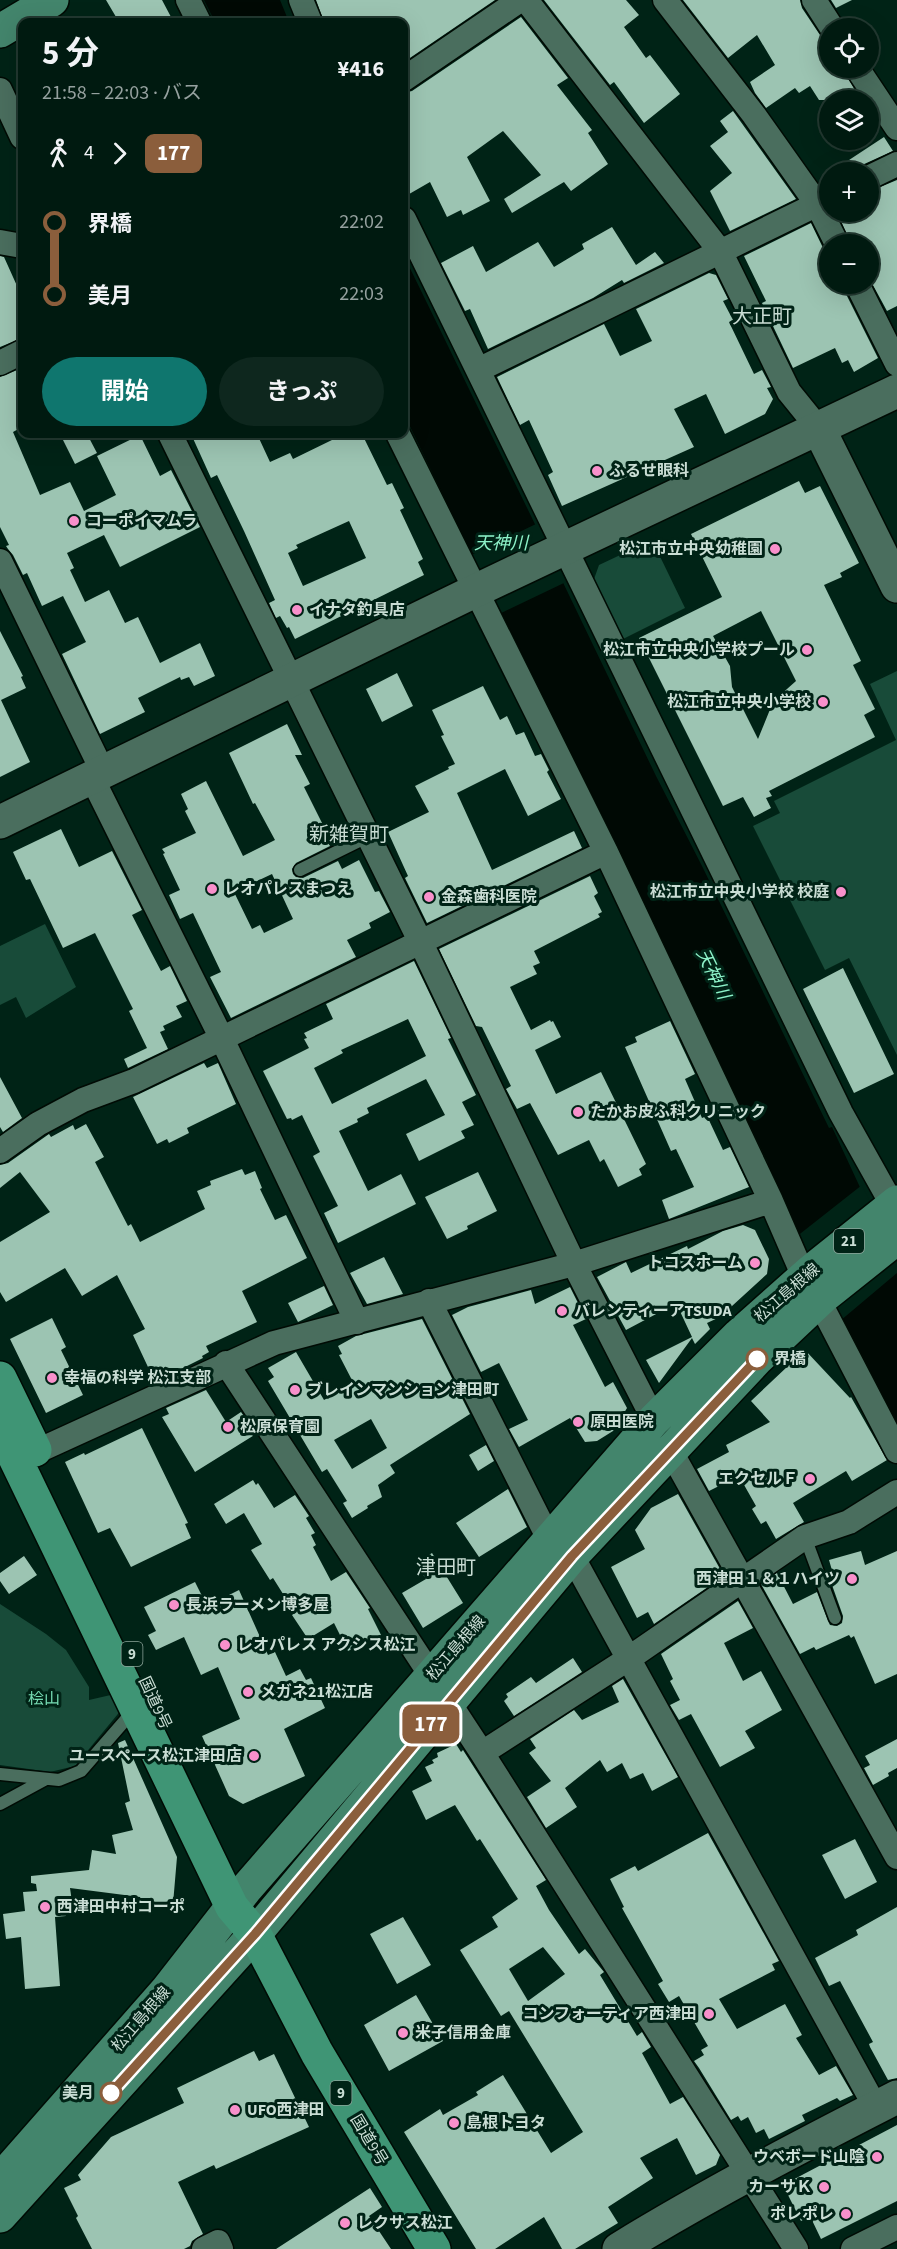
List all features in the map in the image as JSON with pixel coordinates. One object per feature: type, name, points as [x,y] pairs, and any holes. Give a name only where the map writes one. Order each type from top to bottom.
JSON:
[{"type":"highway","name":"国道9号","points":[[0,1378],[26,1456],[138,1711],[238,1899]]},
{"type":"highway","name":"国道9号","points":[[0,1427],[26,1456],[255,1934],[316,2053],[434,2249]]},
{"type":"main road","points":[[23,18],[52,0]]},
{"type":"main road","points":[[0,32],[18,21]]},
{"type":"main road","name":"松江島根線","points":[[0,2180],[167,1990],[238,1899],[439,1690],[561,1548],[654,1420],[739,1335],[814,1286],[893,1214]]},
{"type":"main road","name":"松江島根線","points":[[561,1548],[670,1450],[757,1359],[814,1286]]},
{"type":"main road","name":"松江島根線","points":[[0,2217],[255,1934],[439,1690]]},
{"type":"street","points":[[188,0],[197,18]]},
{"type":"street","points":[[301,0],[308,18]]},
{"type":"street","points":[[408,76],[520,0]]},
{"type":"street","points":[[526,0],[720,251],[789,392],[819,429],[897,586]]},
{"type":"street","points":[[665,0],[819,196]]},
{"type":"street","points":[[814,0],[826,18]]},
{"type":"street","points":[[864,78],[897,128]]},
{"type":"street","points":[[0,90],[18,128]]},
{"type":"street","points":[[879,173],[897,164]]},
{"type":"street","points":[[478,370],[819,203]]},
{"type":"street","points":[[408,227],[563,549],[893,1214]]},
{"type":"street","points":[[0,242],[18,245]]},
{"type":"street","points":[[862,294],[897,364]]},
{"type":"street","points":[[0,363],[18,354]]},
{"type":"street","points":[[0,822],[563,549],[897,391]]},
{"type":"street","points":[[172,438],[422,943],[574,1264],[654,1420]]},
{"type":"street","points":[[400,438],[606,852],[771,1201],[897,1451]]},
{"type":"street","points":[[0,561],[98,775],[357,1322]]},
{"type":"street","points":[[0,1151],[38,1124],[83,1100],[134,1081],[606,852]]},
{"type":"street","points":[[26,1456],[274,1343],[574,1264],[771,1201]]},
{"type":"street","points":[[429,1301],[561,1548],[886,2103],[749,2174],[619,2249]]},
{"type":"street","points":[[226,1363],[482,1753],[796,2249]]},
{"type":"street","points":[[670,1450],[897,1857]]},
{"type":"street","points":[[482,1753],[628,1659],[805,1537],[849,1522],[897,1492]]},
{"type":"street","points":[[854,2249],[897,2227]]},
{"type":"street","points":[[204,2249],[218,2242],[221,2249]]},
{"type":"lane","points":[[300,870],[369,836]]},
{"type":"lane","points":[[805,1537],[835,1618]]},
{"type":"lane","points":[[0,1774],[59,1780],[81,1771],[128,1717],[138,1711]]},
{"type":"lane","points":[[0,1804],[46,1779]]},
{"type":"green space","points":[[652,540],[685,608],[621,640],[593,582],[599,565]]},
{"type":"green space","name":"松江市立中央小学校 校庭","points":[[897,671],[897,1055],[849,958],[825,970],[753,826],[780,813],[774,801],[896,740],[870,684]]},
{"type":"green space","points":[[45,924],[76,987],[26,1018],[16,997],[0,1005],[0,946]]},
{"type":"green space","name":"桧山","points":[[0,1604],[66,1650],[89,1687],[89,1700],[115,1694],[122,1709],[75,1766],[50,1772],[0,1765]]},
{"type":"water","points":[[204,0],[280,0],[287,18],[213,18]]},
{"type":"water","name":"天神川","points":[[408,264],[656,776],[829,1128],[832,1127],[897,1267],[897,1424],[793,1226],[765,1166],[768,1163],[592,800],[463,554],[443,495],[408,422]]},
{"type":"pier","points":[[538,523],[566,582],[493,617],[465,558]]},
{"type":"pier","name":"界橋","points":[[862,1185],[897,1260],[897,1273],[840,1321],[796,1237]]},
{"type":"building","points":[[106,0],[162,0],[171,17],[169,18],[117,18]]},
{"type":"building","points":[[316,0],[495,0],[408,59],[408,18],[323,18]]},
{"type":"building","points":[[544,0],[626,0],[639,15],[624,27],[646,58],[650,55],[680,94],[644,123],[614,82],[610,85]]},
{"type":"building","points":[[683,0],[800,0],[802,8],[819,34],[819,78],[848,78],[855,90],[819,90],[819,100],[810,86],[799,93],[795,88],[766,108],[750,82],[775,65],[757,35],[728,58]]},
{"type":"building","points":[[831,0],[852,0],[836,8]]},
{"type":"building","points":[[521,17],[568,78],[557,85],[592,130],[588,133],[608,164],[571,191],[564,182],[512,213],[504,199],[541,175],[503,131],[467,157],[490,201],[463,215],[461,210],[447,217],[430,182],[408,195],[408,92]]},
{"type":"building","points":[[733,111],[796,199],[730,231],[710,191],[732,173],[710,146],[728,132],[720,121]]},
{"type":"building","points":[[884,137],[893,151],[869,162],[846,162],[864,150],[879,150],[879,140]]},
{"type":"building","points":[[897,180],[897,306],[887,311],[878,294],[879,234],[847,234],[841,222],[879,222],[879,187]]},
{"type":"building","points":[[811,223],[819,240],[819,294],[846,294],[878,358],[854,372],[848,360],[842,363],[835,348],[793,368],[762,303],[766,301],[744,256]]},
{"type":"building","points":[[612,227],[636,265],[655,252],[664,263],[624,283],[622,280],[593,298],[488,349],[470,309],[465,311],[441,263],[473,246],[486,272],[538,242],[554,267],[584,249],[582,244]]},
{"type":"building","points":[[0,256],[4,257],[18,288],[18,340],[0,347]]},
{"type":"building","points":[[709,273],[716,275],[728,299],[723,301],[733,320],[729,322],[754,374],[762,370],[771,387],[767,388],[773,399],[765,414],[725,434],[706,394],[674,409],[694,447],[562,506],[548,475],[553,472],[529,420],[520,425],[497,377],[604,324],[620,356],[652,341],[636,309]]},
{"type":"building","points":[[18,370],[18,429],[13,432],[40,495],[70,482],[84,511],[116,495],[97,456],[134,438],[141,438],[160,476],[171,470],[200,527],[120,567],[104,535],[67,553],[74,568],[70,570],[85,602],[109,590],[125,623],[138,617],[160,663],[200,643],[215,676],[194,686],[189,677],[181,680],[180,677],[138,698],[145,712],[100,734],[62,654],[86,642],[63,596],[42,606],[27,573],[23,575],[6,546],[9,545],[0,527],[0,377]]},
{"type":"building","points":[[62,438],[89,438],[97,453],[75,464]]},
{"type":"building","points":[[193,438],[259,438],[270,462],[290,453],[293,459],[333,438],[364,438],[387,485],[392,483],[404,508],[400,510],[423,559],[418,562],[424,575],[295,639],[280,616],[276,618],[269,603],[275,600],[217,475],[211,478]],"holes":[[[349,521],[366,558],[303,586],[288,553],[298,548],[296,545]]]},
{"type":"building","name":"松江市立中央小学校","points":[[799,481],[805,493],[820,486],[859,563],[840,573],[842,577],[824,585],[861,661],[853,665],[875,709],[864,715],[875,737],[769,791],[772,796],[766,798],[771,808],[754,817],[743,797],[723,806],[639,638],[722,597],[691,534]],"holes":[[[761,611],[796,681],[778,697],[771,707],[758,739],[732,687],[730,666],[713,636]]]},
{"type":"building","points":[[0,631],[23,676],[21,677],[26,688],[1,700],[30,762],[0,777]]},
{"type":"building","points":[[397,673],[413,706],[382,722],[366,689]]},
{"type":"building","points":[[483,686],[500,720],[507,716],[516,735],[524,732],[535,756],[541,754],[549,770],[547,772],[561,799],[528,816],[505,769],[457,793],[492,870],[574,831],[582,848],[427,923],[405,878],[408,876],[388,832],[429,812],[415,786],[455,764],[441,736],[444,735],[432,710]]},
{"type":"building","points":[[287,724],[302,755],[295,755],[310,784],[304,787],[327,833],[324,835],[330,846],[296,863],[292,869],[293,874],[303,878],[338,861],[342,869],[359,860],[375,892],[379,891],[390,912],[369,923],[371,928],[347,940],[356,957],[231,1018],[210,977],[221,972],[193,913],[180,919],[169,895],[180,890],[162,849],[196,833],[185,811],[188,809],[181,794],[206,781],[243,856],[275,840],[255,803],[253,804],[229,753]],"holes":[[[272,874],[293,919],[264,933],[260,925],[252,929],[234,892]]]},
{"type":"building","points":[[61,829],[79,867],[112,851],[142,910],[132,915],[161,971],[170,966],[187,1001],[176,1006],[182,1017],[163,1026],[165,1030],[160,1032],[168,1049],[128,1068],[124,1059],[147,1048],[129,1011],[133,1009],[95,933],[63,948],[30,879],[26,880],[13,852]]},
{"type":"building","points":[[590,876],[598,893],[594,896],[602,912],[598,914],[600,917],[534,951],[540,963],[533,966],[537,974],[510,987],[531,1030],[550,1020],[553,1021],[561,1037],[535,1050],[556,1094],[601,1072],[646,1164],[639,1169],[642,1175],[618,1187],[604,1159],[600,1162],[589,1140],[558,1155],[530,1103],[517,1109],[506,1089],[511,1086],[482,1027],[476,1026],[439,949]]},
{"type":"building","points":[[414,961],[451,1038],[448,1039],[476,1095],[462,1102],[474,1125],[461,1131],[465,1138],[419,1161],[406,1134],[445,1115],[426,1079],[367,1108],[369,1113],[357,1119],[358,1122],[339,1131],[368,1191],[401,1174],[416,1204],[338,1243],[324,1213],[338,1206],[313,1156],[320,1152],[302,1115],[292,1120],[287,1119],[263,1071],[309,1048],[304,1039],[307,1038],[304,1033],[333,1019],[326,1004]],"holes":[[[408,1019],[426,1056],[332,1104],[314,1068],[343,1053],[341,1050]]]},
{"type":"building","points":[[843,968],[894,1074],[854,1093],[803,989]]},
{"type":"building","points":[[670,1021],[695,1074],[685,1079],[702,1118],[707,1116],[723,1150],[730,1147],[749,1187],[669,1219],[662,1200],[694,1187],[676,1149],[671,1151],[625,1047],[637,1042],[635,1037]]},
{"type":"building","points":[[204,1063],[207,1068],[218,1063],[236,1104],[187,1128],[189,1133],[169,1143],[167,1139],[157,1144],[133,1097]]},
{"type":"building","points":[[0,1077],[22,1118],[3,1132],[0,1127]]},
{"type":"building","points":[[86,1124],[104,1157],[95,1162],[128,1226],[131,1224],[140,1242],[205,1209],[197,1191],[211,1185],[210,1181],[242,1169],[245,1175],[255,1171],[262,1188],[260,1189],[275,1220],[286,1215],[307,1258],[242,1291],[257,1322],[206,1346],[209,1352],[202,1356],[203,1358],[155,1382],[133,1335],[145,1329],[117,1275],[82,1296],[65,1268],[6,1302],[0,1292],[0,1242],[50,1212],[20,1172],[0,1188],[0,1165],[8,1163],[49,1134],[51,1137],[73,1125],[75,1130]]},
{"type":"building","points":[[478,1172],[497,1211],[447,1239],[425,1197]]},
{"type":"building","points":[[743,1225],[755,1230],[769,1259],[767,1274],[720,1317],[707,1323],[710,1329],[695,1344],[692,1338],[659,1383],[646,1360],[692,1337],[678,1307],[675,1304],[626,1330],[597,1277],[626,1262],[631,1273],[687,1246],[688,1249],[723,1231]]},
{"type":"building","points":[[384,1257],[403,1294],[367,1304],[350,1273]]},
{"type":"building","points":[[324,1286],[333,1305],[298,1322],[288,1303]]},
{"type":"building","points":[[570,1287],[586,1319],[573,1325],[605,1387],[613,1382],[627,1408],[613,1431],[597,1441],[585,1442],[570,1418],[519,1447],[509,1429],[528,1420],[499,1363],[481,1372],[452,1315],[468,1307],[531,1290],[535,1304]]},
{"type":"building","name":"幸福の科学 松江支部","points":[[52,1318],[66,1347],[61,1350],[83,1395],[46,1413],[10,1339]]},
{"type":"building","points":[[422,1319],[470,1414],[390,1465],[395,1473],[378,1485],[382,1497],[352,1518],[343,1503],[347,1501],[327,1469],[322,1472],[268,1381],[274,1377],[268,1368],[296,1352],[324,1400],[354,1384],[339,1355],[342,1354],[338,1346],[356,1336]],"holes":[[[371,1419],[387,1448],[352,1469],[334,1440]]]},
{"type":"building","points":[[805,1350],[851,1397],[887,1460],[852,1481],[846,1471],[793,1503],[804,1522],[776,1539],[766,1521],[761,1524],[752,1509],[756,1506],[739,1476],[709,1491],[697,1469],[729,1452],[726,1445],[770,1422],[751,1401]]},
{"type":"building","name":"松原保育園","points":[[206,1390],[226,1422],[241,1412],[256,1434],[195,1472],[162,1417],[169,1414],[166,1408]]},
{"type":"building","points":[[142,1428],[188,1523],[185,1524],[191,1538],[131,1567],[110,1528],[98,1533],[65,1462]]},
{"type":"building","points":[[486,1445],[494,1461],[478,1471],[469,1455]]},
{"type":"building","points":[[253,1480],[256,1485],[258,1483],[274,1508],[295,1495],[309,1516],[306,1518],[315,1533],[311,1535],[316,1545],[313,1547],[331,1581],[346,1572],[370,1608],[368,1609],[381,1635],[348,1651],[334,1623],[308,1639],[292,1615],[295,1613],[273,1578],[270,1580],[251,1550],[262,1544],[244,1513],[226,1524],[214,1504]]},
{"type":"building","points":[[508,1489],[527,1527],[479,1557],[456,1523]]},
{"type":"building","points":[[678,1494],[724,1576],[654,1624],[648,1612],[637,1618],[611,1567],[645,1549],[635,1530],[651,1508]]},
{"type":"building","points":[[861,1551],[865,1565],[897,1551],[897,1674],[875,1684],[854,1636],[851,1638],[849,1635],[816,1650],[814,1647],[800,1654],[761,1584],[777,1573],[793,1604],[817,1592],[830,1625],[837,1626],[842,1623],[843,1616],[832,1585],[836,1584],[829,1560]]},
{"type":"building","points":[[432,1553],[463,1603],[423,1628],[402,1593],[426,1579],[416,1563]]},
{"type":"building","points":[[24,1556],[37,1575],[9,1594],[0,1581],[0,1573]]},
{"type":"building","points":[[195,1582],[207,1606],[239,1590],[268,1655],[275,1652],[286,1676],[300,1669],[306,1680],[311,1678],[325,1708],[284,1729],[305,1776],[243,1804],[229,1796],[202,1736],[240,1719],[218,1667],[201,1675],[184,1637],[156,1650],[148,1635],[156,1631],[144,1607]]},
{"type":"building","points":[[738,1601],[753,1628],[724,1643],[743,1681],[761,1671],[782,1710],[745,1731],[755,1748],[720,1767],[691,1714],[679,1720],[670,1705],[680,1700],[670,1681],[673,1679],[661,1654]]},
{"type":"building","points":[[573,1658],[582,1672],[514,1716],[504,1701],[508,1697],[506,1694],[531,1677],[536,1683]]},
{"type":"building","points":[[623,1679],[678,1777],[652,1791],[643,1773],[630,1779],[622,1763],[607,1772],[600,1760],[565,1788],[577,1807],[546,1828],[527,1797],[551,1781],[529,1753],[536,1748],[530,1739],[574,1710],[582,1720],[619,1702],[612,1686]]},
{"type":"building","points":[[897,1739],[897,1768],[888,1773],[889,1776],[873,1785],[864,1768],[870,1765],[865,1756]]},
{"type":"building","points":[[125,1740],[177,1857],[173,1904],[141,1906],[140,1897],[70,1888],[72,1902],[64,1903],[66,1916],[55,1917],[60,1986],[25,1989],[21,1937],[6,1939],[3,1914],[25,1911],[23,1892],[37,1891],[36,1884],[31,1883],[31,1876],[89,1870],[92,1850],[116,1854],[112,1835],[133,1830],[125,1803],[130,1801],[118,1743]]},
{"type":"building","points":[[456,1744],[461,1752],[463,1750],[546,1880],[536,1886],[549,1910],[579,1954],[585,1949],[604,1972],[600,1975],[637,2036],[642,2032],[651,2047],[642,2053],[670,2104],[683,2097],[720,2155],[716,2165],[696,2175],[677,2138],[640,2158],[653,2178],[608,2207],[618,2223],[575,2249],[562,2249],[544,2217],[495,2249],[476,2249],[404,2132],[440,2109],[443,2115],[478,2095],[476,2092],[503,2075],[551,2153],[583,2132],[509,2011],[501,2016],[460,1950],[498,1927],[492,1917],[518,1899],[480,1839],[477,1841],[455,1805],[426,1820],[412,1791],[432,1781],[425,1767],[434,1763],[432,1760],[438,1757],[437,1753]],"holes":[[[543,1947],[565,1974],[528,2001],[509,1969]]]},
{"type":"building","points":[[708,1833],[779,1961],[772,1964],[775,1970],[719,1999],[737,2029],[785,2004],[802,2035],[796,2038],[819,2075],[836,2066],[853,2095],[840,2101],[837,2098],[802,2115],[805,2121],[769,2139],[764,2129],[756,2133],[748,2117],[741,2121],[738,2116],[731,2120],[694,2061],[704,2055],[701,2050],[708,2046],[679,1996],[669,2002],[658,1984],[663,1981],[622,1908],[624,1907],[610,1879],[635,1866],[638,1871]]},
{"type":"building","points":[[855,1839],[877,1882],[845,1899],[822,1855]]},
{"type":"building","points":[[897,1907],[897,2078],[888,2080],[870,2047],[869,2044],[873,2042],[840,1981],[829,1986],[815,1958],[858,1935],[856,1930]]},
{"type":"building","points":[[403,1917],[431,1965],[397,1984],[370,1934]]},
{"type":"building","name":"米子信用金庫","points":[[416,1995],[443,2041],[389,2071],[364,2025]]},
{"type":"building","points":[[254,2051],[259,2061],[274,2054],[309,2127],[216,2169],[214,2165],[178,2182],[203,2234],[192,2241],[190,2246],[184,2249],[92,2249],[64,2188],[81,2180],[78,2175],[111,2137],[184,2103],[177,2088]]},
{"type":"building","points":[[897,2125],[897,2201],[821,2239],[810,2216],[801,2221],[783,2185]]},
{"type":"building","name":"レクサス松江","points":[[370,2188],[382,2207],[369,2216],[391,2249],[276,2249]]},
{"type":"bus line","name":"177","points":[[111,2093],[255,1934],[572,1556],[757,1359]]},
{"type":"place","name":"ふるせ眼科","points":[[597,471]]},
{"type":"place","name":"コーポイマムラ","points":[[74,521]]},
{"type":"place","name":"松江市立中央幼稚園","points":[[775,549]]},
{"type":"place","name":"イナタ釣具店","points":[[297,610]]},
{"type":"place","name":"松江市立中央小学校プール","points":[[807,650]]},
{"type":"place","name":"松江市立中央小学校","points":[[823,702]]},
{"type":"place","name":"レオパレスまつえ","points":[[212,889]]},
{"type":"place","name":"松江市立中央小学校 校庭","points":[[841,892]]},
{"type":"place","name":"金森歯科医院","points":[[429,897]]},
{"type":"place","name":"たかお皮ふ科クリニック","points":[[578,1112]]},
{"type":"place","name":"トコスホーム","points":[[755,1263]]},
{"type":"place","name":"バレンティーアTSUDA","points":[[562,1311]]},
{"type":"place","name":"界橋","points":[[757,1359]]},
{"type":"place","name":"幸福の科学 松江支部","points":[[52,1378]]},
{"type":"place","name":"ブレインマンション津田町","points":[[295,1390]]},
{"type":"place","name":"原田医院","points":[[578,1422]]},
{"type":"place","name":"松原保育園","points":[[228,1427]]},
{"type":"place","name":"エクセルＦ","points":[[810,1479]]},
{"type":"place","name":"西津田１＆１ハイツ","points":[[852,1579]]},
{"type":"place","name":"長浜ラーメン博多屋","points":[[174,1605]]},
{"type":"place","name":"レオパレス アクシス松江","points":[[225,1645]]},
{"type":"place","name":"メガネ21松江店","points":[[248,1692]]},
{"type":"place","name":"ユースペース松江津田店","points":[[254,1756]]},
{"type":"place","name":"西津田中村コーポ","points":[[45,1907]]},
{"type":"place","name":"コンフォーティア西津田","points":[[709,2014]]},
{"type":"place","name":"米子信用金庫","points":[[403,2033]]},
{"type":"place","name":"美月","points":[[111,2093]]},
{"type":"place","name":"UFO西津田","points":[[235,2110]]},
{"type":"place","name":"島根トヨタ","points":[[454,2123]]},
{"type":"place","name":"ウベボード山陰","points":[[877,2157]]},
{"type":"place","name":"カーサＫ","points":[[824,2187]]},
{"type":"place","name":"ポレポレ","points":[[846,2214]]},
{"type":"place","name":"レクサス松江","points":[[345,2223]]},
{"type":"district","name":"大正町","points":[[762,317]]},
{"type":"district","name":"新雑賀町","points":[[349,835]]},
{"type":"district","name":"津田町","points":[[446,1568]]}]
